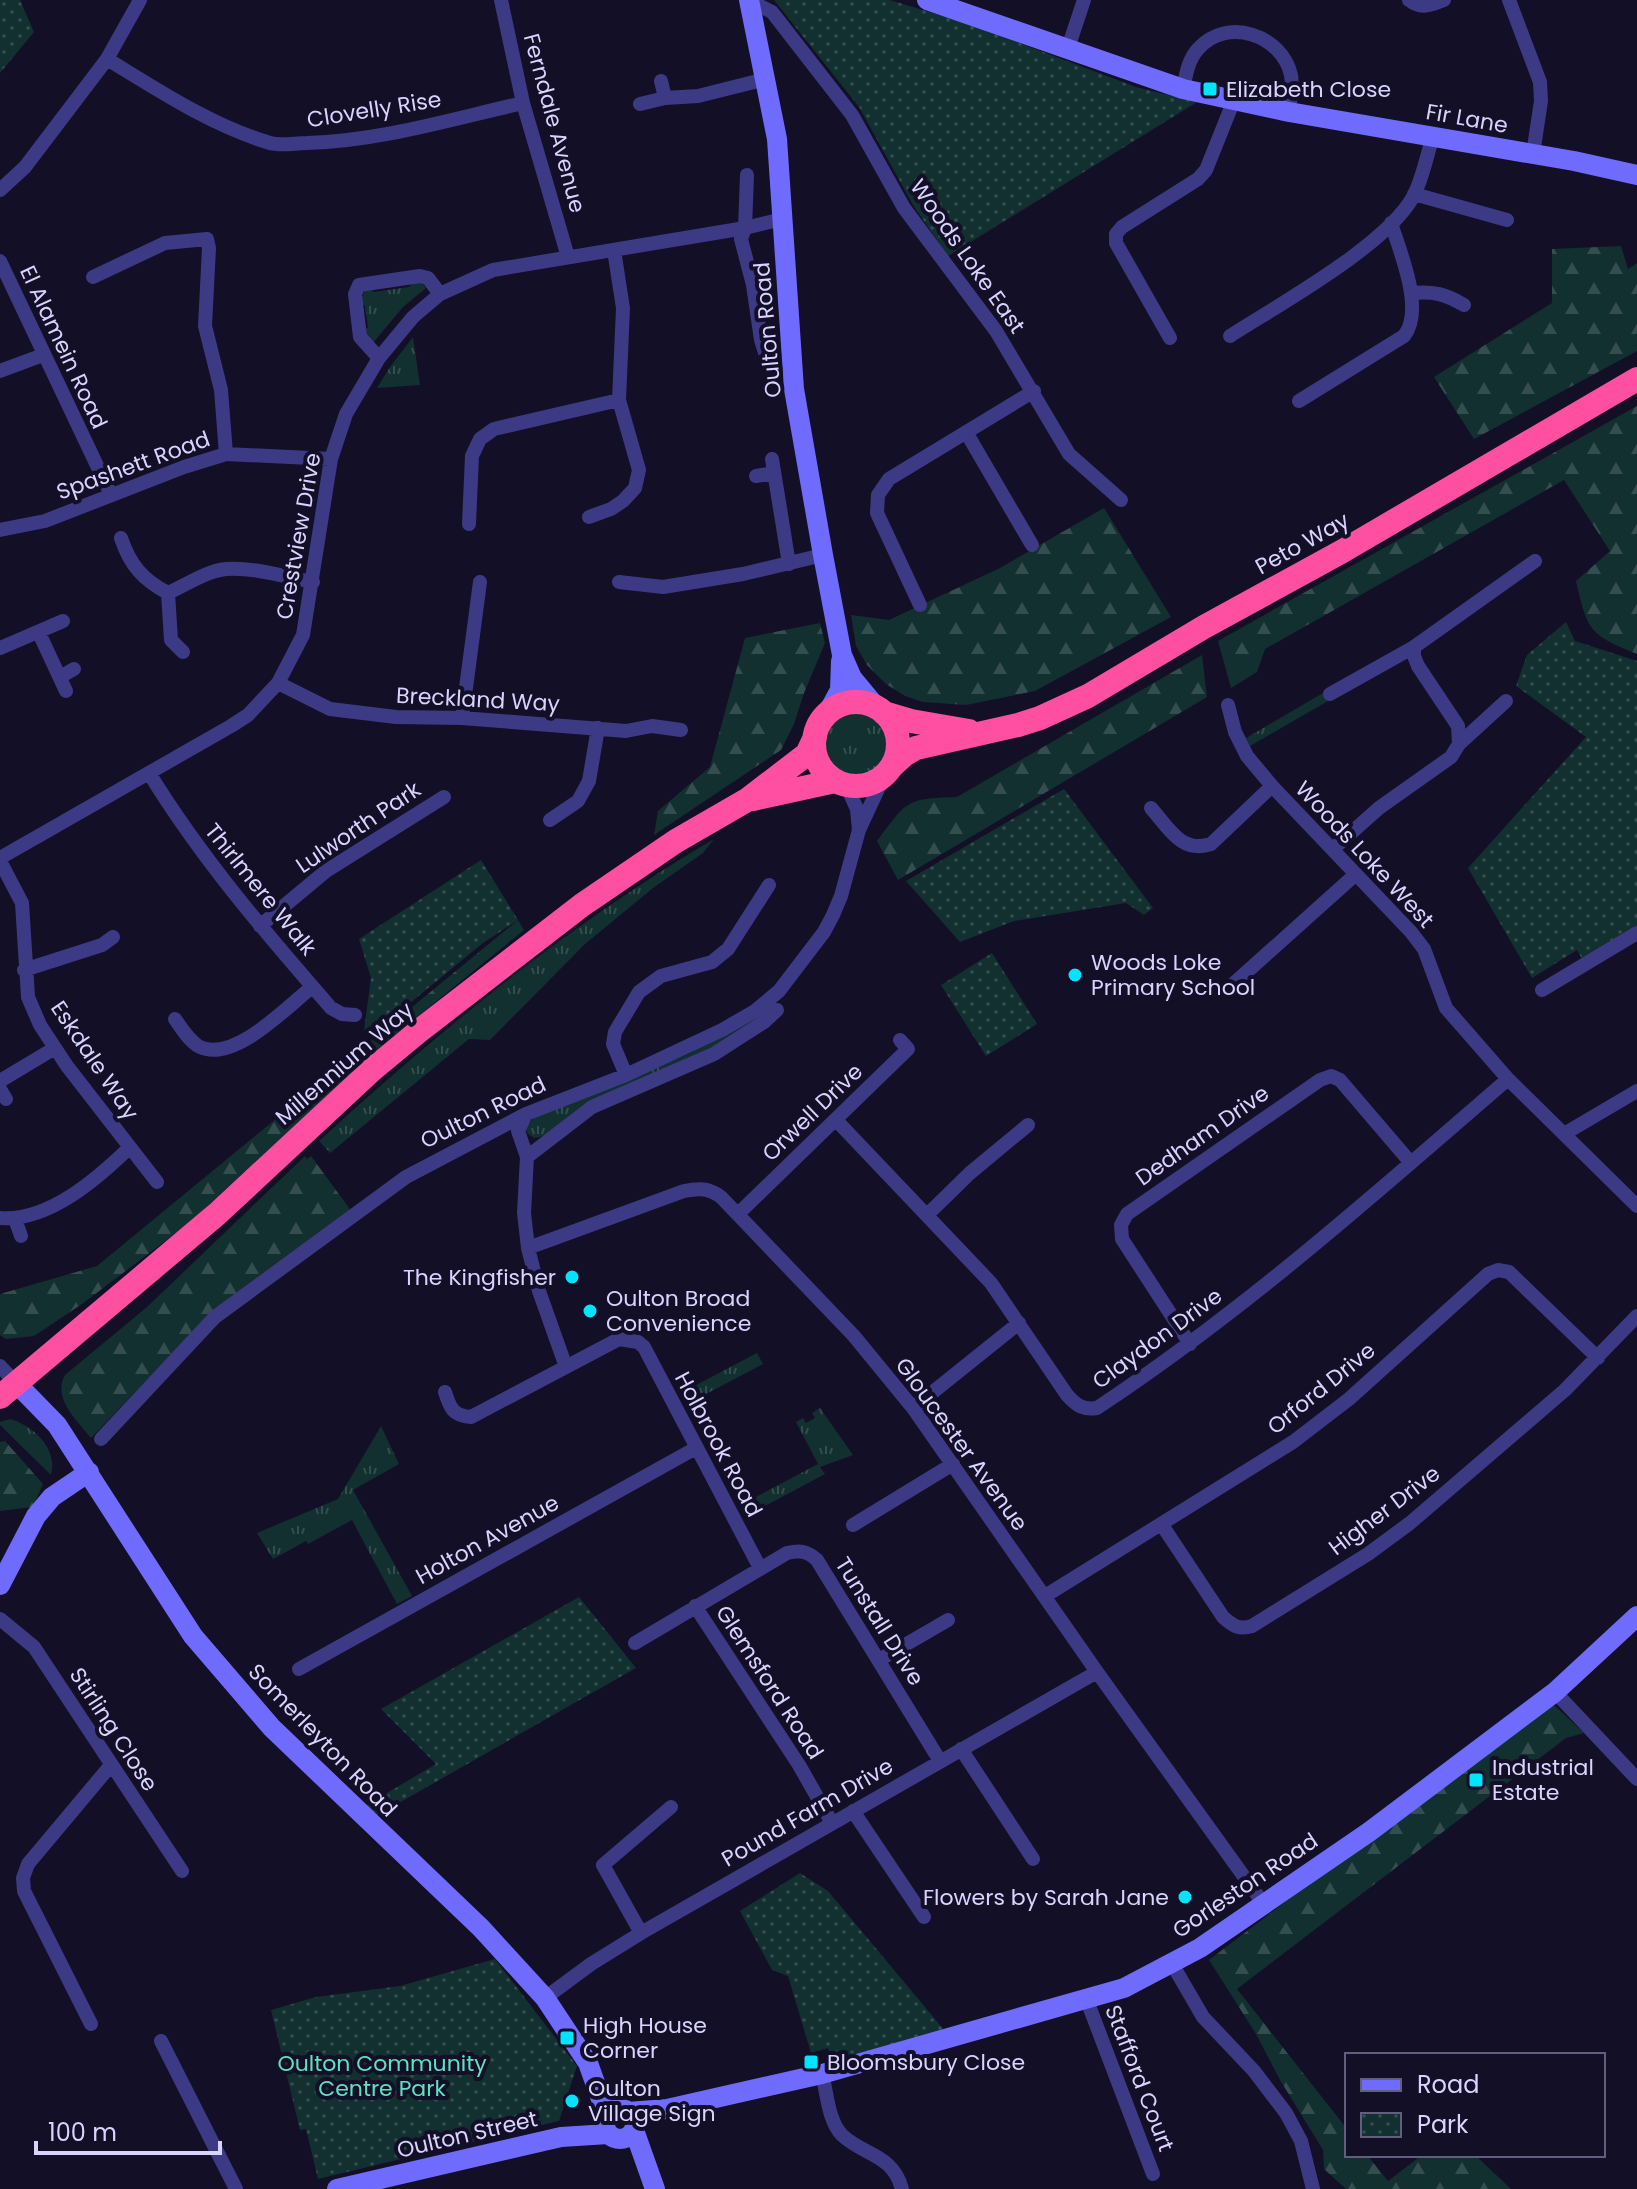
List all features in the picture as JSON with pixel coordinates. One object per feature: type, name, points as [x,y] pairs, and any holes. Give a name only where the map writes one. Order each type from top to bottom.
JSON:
[{"type":"highway","name":"Peto Way","points":[[889,771],[916,748],[1040,718],[1088,696],[1637,379]]},
{"type":"highway","points":[[845,703],[866,703],[880,710],[897,732],[897,755],[889,771],[866,786],[840,783],[827,775],[816,757],[815,737],[827,714],[845,703]]},
{"type":"highway","name":"Peto Way","points":[[880,710],[951,729],[983,732]]},
{"type":"highway","name":"Millennium Way","points":[[6,1382],[217,1214],[373,1069],[419,1031],[582,905],[676,841],[747,800],[807,754],[815,737]]},
{"type":"highway","name":"Millennium Way","points":[[747,800],[840,783]]},
{"type":"main road","name":"Fir Lane","points":[[927,0],[1183,89],[1289,112],[1637,175]]},
{"type":"main road","name":"Oulton Road","points":[[749,2],[777,139],[794,389],[842,655],[840,690],[827,714]]},
{"type":"main road","name":"Oulton Road","points":[[842,655],[857,686],[880,710]]},
{"type":"main road","name":"Somerleyton Road","points":[[6,1382],[57,1425],[193,1636],[263,1717],[363,1818],[481,1928],[545,1998],[588,2063],[655,2189]]},
{"type":"main road","points":[[0,1585],[36,1516],[52,1497],[89,1472]]},
{"type":"main road","name":"Gorleston Road","points":[[620,2123],[667,2109],[822,2074],[1124,1988],[1200,1948],[1369,1832],[1555,1692],[1637,1616]]},
{"type":"main road","name":"Oulton Street","points":[[337,2189],[620,2123]]},
{"type":"street","points":[[0,190],[25,167],[107,59],[140,0]]},
{"type":"street","name":"Ferndale Avenue","points":[[501,0],[523,103],[568,257]]},
{"type":"street","points":[[1068,48],[1084,0]]},
{"type":"street","points":[[1409,0],[1426,7],[1444,0]]},
{"type":"street","points":[[1509,0],[1540,82],[1541,101],[1533,154]]},
{"type":"street","name":"Woods Loke East","points":[[749,2],[772,12],[852,115],[904,208],[996,331],[1069,454],[1121,500]]},
{"type":"street","points":[[1183,89],[1190,61],[1204,44],[1226,33],[1252,34],[1275,47],[1286,61],[1292,86],[1289,112]]},
{"type":"street","name":"Clovelly Rise","points":[[107,59],[172,98],[273,144],[327,143],[379,135],[523,103]]},
{"type":"street","points":[[640,104],[665,98],[698,96],[766,79]]},
{"type":"street","points":[[661,81],[665,98]]},
{"type":"street","points":[[1170,338],[1116,243],[1116,234],[1122,227],[1198,179],[1206,170],[1234,100]]},
{"type":"street","points":[[1230,336],[1365,247],[1391,223],[1414,194],[1433,136]]},
{"type":"street","points":[[747,175],[745,228],[741,239],[753,285],[754,342],[766,356]]},
{"type":"street","points":[[1414,194],[1507,220]]},
{"type":"street","name":"Crestview Drive","points":[[0,860],[248,715],[278,683],[303,635],[331,459],[346,414],[379,358],[413,317],[440,294],[493,270],[745,228],[782,219]]},
{"type":"street","points":[[1299,401],[1404,336],[1411,323],[1412,293],[1391,223]]},
{"type":"street","points":[[93,277],[165,243],[207,239],[205,326],[221,390],[226,454]]},
{"type":"street","points":[[589,517],[614,516],[635,488],[639,470],[619,400],[623,308],[614,250]]},
{"type":"street","name":"El Alamein Road","points":[[0,261],[111,495]]},
{"type":"street","points":[[379,358],[360,337],[355,294],[359,285],[420,276],[428,278],[440,294]]},
{"type":"street","points":[[1412,293],[1435,291],[1464,305]]},
{"type":"street","points":[[0,371],[43,355]]},
{"type":"street","points":[[920,605],[877,513],[878,495],[889,479],[1034,391]]},
{"type":"street","points":[[469,524],[472,456],[480,439],[494,429],[619,400]]},
{"type":"street","points":[[966,432],[1032,545]]},
{"type":"street","name":"Spashett Road","points":[[0,530],[45,521],[226,454],[331,459]]},
{"type":"street","points":[[756,476],[773,466],[789,564]]},
{"type":"street","points":[[121,538],[149,583],[168,593]]},
{"type":"street","points":[[619,582],[663,587],[743,574],[823,555]]},
{"type":"street","points":[[1330,694],[1414,647],[1535,561]]},
{"type":"street","points":[[168,593],[225,569],[313,582]]},
{"type":"street","points":[[462,718],[480,582]]},
{"type":"street","points":[[168,593],[165,643],[183,652]]},
{"type":"street","points":[[0,648],[63,621]]},
{"type":"street","points":[[39,633],[63,684],[74,669]]},
{"type":"street","points":[[1414,647],[1418,666],[1458,726],[1459,744]]},
{"type":"street","name":"Breckland Way","points":[[278,683],[330,709],[396,717],[462,718],[626,731],[652,726],[681,730]]},
{"type":"street","points":[[1333,849],[1379,808],[1451,757],[1459,744],[1506,701]]},
{"type":"street","name":"Woods Loke West","points":[[1228,705],[1235,732],[1247,756],[1424,949],[1446,1008],[1508,1079],[1637,1206]]},
{"type":"street","points":[[550,820],[578,801],[589,781],[598,728]]},
{"type":"street","name":"Oulton Road","points":[[101,1439],[215,1317],[406,1177],[526,1114],[626,1075],[722,1030],[755,1011],[779,991],[824,932],[833,915],[859,830],[889,771]]},
{"type":"street","name":"Thirlmere Walk","points":[[149,773],[190,838],[260,926],[331,1008],[342,1014],[355,1015]]},
{"type":"street","name":"Oulton Road","points":[[840,783],[857,809],[859,830]]},
{"type":"street","points":[[1151,808],[1181,841],[1190,847],[1201,847],[1211,844],[1272,786]]},
{"type":"street","name":"Lulworth Park","points":[[260,926],[326,871],[444,797]]},
{"type":"street","name":"Eskdale Way","points":[[0,860],[22,903],[24,970],[28,997],[40,1025],[157,1182]]},
{"type":"street","points":[[1231,986],[1356,874]]},
{"type":"street","points":[[626,1075],[613,1044],[615,1032],[639,992],[661,976],[712,962],[728,949],[769,885]]},
{"type":"street","points":[[1542,990],[1637,933]]},
{"type":"street","points":[[24,970],[91,942],[113,937]]},
{"type":"street","points":[[175,1019],[182,1039],[216,1051],[240,1044],[312,987]]},
{"type":"street","points":[[1425,998],[1439,990]]},
{"type":"street","points":[[527,1157],[592,1107],[714,1054],[777,1010]]},
{"type":"street","name":"Orwell Drive","points":[[738,1214],[908,1049],[900,1040]]},
{"type":"street","points":[[0,1081],[55,1048]]},
{"type":"street","name":"Dedham Drive","points":[[1190,1344],[1122,1239],[1121,1225],[1127,1214],[1320,1080],[1331,1076],[1340,1080],[1411,1163]]},
{"type":"street","name":"Claydon Drive","points":[[836,1120],[991,1283],[1067,1395],[1086,1410],[1097,1408],[1190,1344],[1302,1256],[1508,1079]]},
{"type":"street","points":[[1564,1134],[1637,1091]]},
{"type":"street","points":[[445,1392],[450,1408],[456,1414],[471,1417],[566,1367],[539,1291],[528,1248],[524,1213],[527,1157],[518,1131],[526,1114]]},
{"type":"street","points":[[928,1214],[970,1173],[1028,1125]]},
{"type":"street","points":[[21,1236],[8,1218],[47,1207],[77,1191],[108,1169],[129,1148]]},
{"type":"street","name":"Gloucester Avenue","points":[[528,1248],[684,1191],[699,1188],[713,1191],[854,1336],[913,1408],[1263,1903]]},
{"type":"street","name":"Orford Drive","points":[[1045,1596],[1293,1442],[1349,1399],[1488,1274],[1498,1270],[1509,1272],[1598,1358]]},
{"type":"street","name":"Higher Drive","points":[[1162,1525],[1223,1617],[1233,1626],[1244,1629],[1252,1626],[1368,1554],[1410,1523],[1565,1390],[1637,1316]]},
{"type":"street","points":[[913,1408],[1019,1323]]},
{"type":"street","name":"Holbrook Road","points":[[566,1367],[619,1339],[638,1342],[644,1347],[760,1568]]},
{"type":"street","name":"Holton Avenue","points":[[299,1669],[696,1448]]},
{"type":"street","points":[[853,1525],[953,1464]]},
{"type":"street","name":"Tunstall Drive","points":[[635,1643],[787,1553],[802,1551],[814,1557],[940,1761]]},
{"type":"street","name":"Glemsford Road","points":[[695,1606],[799,1765],[832,1823]]},
{"type":"street","name":"Stirling Close","points":[[0,1619],[34,1647],[182,1871]]},
{"type":"street","points":[[879,1660],[948,1620]]},
{"type":"street","name":"Pound Farm Drive","points":[[545,1998],[641,1933],[1097,1672]]},
{"type":"street","points":[[1555,1692],[1637,1779]]},
{"type":"street","points":[[961,1749],[1033,1859]]},
{"type":"street","points":[[91,2024],[76,2007],[24,1891],[23,1878],[28,1864],[111,1765]]},
{"type":"street","points":[[641,1933],[603,1865],[671,1807]]},
{"type":"street","points":[[853,1811],[924,1917]]},
{"type":"street","points":[[1171,1962],[1203,2017],[1254,2071],[1286,2113],[1301,2141],[1313,2189]]},
{"type":"street","name":"Stafford Court","points":[[1086,1998],[1153,2174]]},
{"type":"street","points":[[161,2041],[236,2189]]},
{"type":"street","points":[[822,2074],[836,2127],[843,2136],[893,2167],[902,2189]]},
{"type":"green space","points":[[0,0],[20,0],[34,32],[0,73]]},
{"type":"green space","points":[[774,0],[890,0],[972,25],[1136,87],[1197,102],[948,256],[913,205],[859,107]]},
{"type":"green space","points":[[1621,246],[1628,269],[1637,263],[1637,351],[1474,439],[1434,377],[1552,303],[1552,249]]},
{"type":"green space","points":[[414,282],[422,283],[426,288],[403,307],[372,344],[364,331],[368,327],[365,306],[361,303],[364,291],[409,287]]},
{"type":"green space","points":[[413,337],[420,385],[377,388],[390,367]]},
{"type":"green space","points":[[1637,406],[1637,654],[1600,636],[1588,621],[1576,581],[1610,551],[1564,480],[1265,649],[1257,672],[1231,688],[1218,641]]},
{"type":"green space","points":[[1104,508],[1171,617],[1035,691],[966,705],[923,702],[905,696],[886,684],[867,665],[856,646],[851,615],[889,620],[1000,568]]},
{"type":"green space","points":[[1566,622],[1575,641],[1637,661],[1637,926],[1582,959],[1577,950],[1532,978],[1468,868],[1586,737],[1516,686],[1527,655]]},
{"type":"green space","points":[[820,623],[825,643],[781,750],[654,835],[658,811],[710,767],[745,638]]},
{"type":"green space","points":[[1202,655],[1207,697],[898,880],[877,841],[909,804],[957,797]]},
{"type":"green space","points":[[1323,693],[1328,701],[1250,746],[1246,738]]},
{"type":"green space","points":[[863,710],[884,725],[890,744],[888,757],[880,768],[863,778],[849,778],[832,768],[824,757],[822,737],[832,720],[843,712]]},
{"type":"green space","points":[[1064,789],[1153,908],[1144,915],[1126,903],[1014,921],[960,942],[906,881]]},
{"type":"green space","points":[[714,839],[703,853],[653,888],[585,944],[490,1040],[469,1039],[330,1153],[319,1141],[460,1018],[558,942]]},
{"type":"green space","points":[[481,860],[518,920],[483,943],[376,1031],[364,1030],[371,978],[359,939]]},
{"type":"green space","points":[[518,920],[524,930],[380,1047],[189,1223],[82,1304],[34,1336],[6,1339],[0,1335],[0,1294],[97,1266]]},
{"type":"green space","points":[[992,953],[1037,1024],[986,1056],[941,985]]},
{"type":"green space","points":[[775,1005],[741,1032],[544,1136],[534,1138],[527,1133],[526,1128],[534,1117],[686,1055]]},
{"type":"green space","points":[[305,1156],[307,1159],[311,1156],[352,1212],[202,1322],[91,1438],[64,1401],[62,1384],[65,1375],[147,1307]]},
{"type":"green space","points":[[757,1353],[763,1364],[689,1403],[683,1392]]},
{"type":"green space","points":[[820,1408],[853,1455],[820,1467],[825,1474],[748,1515],[743,1504],[818,1464],[796,1422],[803,1418],[806,1423],[815,1418],[812,1413]]},
{"type":"green space","points":[[10,1419],[28,1427],[42,1440],[51,1456],[51,1475],[0,1425],[0,1422]]},
{"type":"green space","points":[[381,1426],[399,1464],[353,1490],[412,1596],[397,1604],[352,1520],[273,1559],[257,1533],[338,1499]]},
{"type":"green space","points":[[5,1441],[43,1484],[33,1507],[0,1511],[0,1442]]},
{"type":"green space","points":[[579,1597],[636,1668],[376,1816],[365,1806],[436,1764],[381,1709]]},
{"type":"green space","points":[[1543,1705],[1555,1706],[1584,1733],[1566,1738],[1237,1989],[1345,2126],[1345,2157],[1369,2157],[1388,2181],[1419,2157],[1477,2157],[1511,2189],[1346,2189],[1324,2169],[1323,2150],[1209,1960]]},
{"type":"green space","points":[[800,1873],[828,1891],[945,2031],[832,2062],[828,2048],[811,2053],[788,1976],[772,1970],[740,1911]]},
{"type":"green space","name":"Oulton Community Centre Park","points":[[495,1959],[577,2066],[559,2121],[318,2179],[306,2129],[300,2130],[271,2010],[316,1997],[400,1986]]},
{"type":"place","name":"Elizabeth Close","points":[[1210,89]]},
{"type":"place","name":"Woods Loke Primary School","points":[[1075,975]]},
{"type":"place","name":"The Kingfisher","points":[[572,1277]]},
{"type":"place","name":"Oulton Broad Convenience","points":[[590,1311]]},
{"type":"place","name":"Industrial Estate","points":[[1476,1780]]},
{"type":"place","name":"Flowers by Sarah Jane","points":[[1185,1897]]},
{"type":"place","name":"High House Corner","points":[[567,2038]]},
{"type":"place","name":"Bloomsbury Close","points":[[811,2062]]},
{"type":"place","name":"Oulton Village Sign","points":[[572,2101]]}]
